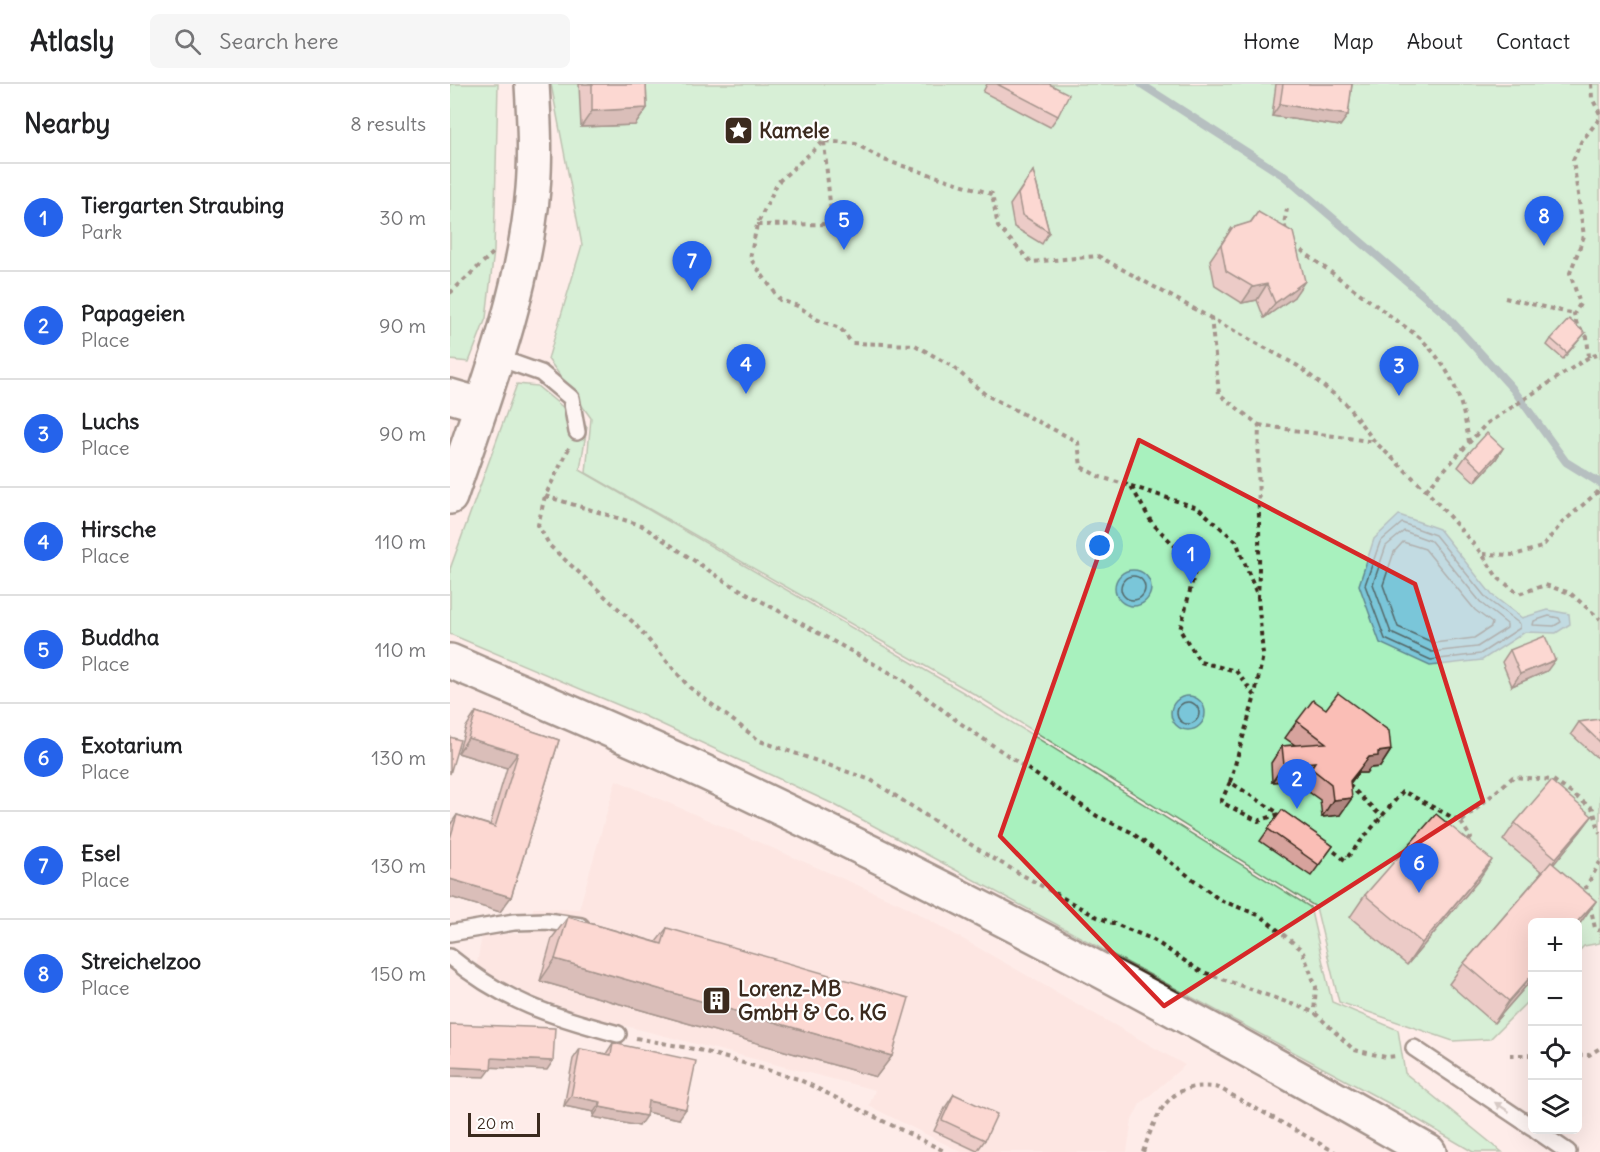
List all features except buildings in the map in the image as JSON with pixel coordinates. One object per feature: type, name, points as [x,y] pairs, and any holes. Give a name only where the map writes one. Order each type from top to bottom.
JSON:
[{"type":"main road","points":[[450,497],[516,290],[533,190],[535,136],[532,84]]},
{"type":"main road","points":[[450,396],[481,405]]},
{"type":"main road","points":[[450,661],[717,778],[909,872],[1194,1020],[1429,1152]]},
{"type":"lane","points":[[496,357],[541,373],[571,398],[577,432]]},
{"type":"lane","points":[[450,933],[514,922],[547,921],[581,927]]},
{"type":"lane","points":[[450,957],[509,999],[557,1018],[618,1034]]},
{"type":"lane","points":[[1414,1048],[1528,1124]]},
{"type":"lane","points":[[1542,1134],[1568,1152]]},
{"type":"path","points":[[1589,357],[1587,337],[1577,325],[1574,314],[1580,304],[1570,273],[1584,236],[1572,160],[1581,142],[1600,116],[1592,98],[1591,84]]},
{"type":"path","points":[[757,225],[832,224],[824,141]]},
{"type":"path","points":[[1258,597],[1236,541],[1198,508],[1100,477],[1082,467],[1078,442],[986,394],[953,367],[915,345],[852,343],[840,328],[818,320],[798,306],[780,300],[750,258],[757,225],[778,182],[824,141],[856,144],[884,160],[992,194],[998,227],[1030,262],[1098,256],[1298,366],[1346,403],[1376,442],[1426,490],[1482,554],[1497,577],[1519,594],[1545,585],[1570,593],[1600,619]]},
{"type":"path","points":[[1287,209],[1284,224],[1287,233]]},
{"type":"path","points":[[450,293],[508,239],[525,242]]},
{"type":"path","points":[[1291,242],[1419,337],[1435,353],[1456,383],[1470,442]]},
{"type":"path","points":[[1505,298],[1574,314]]},
{"type":"path","points":[[1211,317],[1219,394],[1259,425],[1376,442]]},
{"type":"path","points":[[1426,490],[1486,424],[1589,357],[1600,354]]},
{"type":"path","points":[[1259,425],[1258,597],[1263,655],[1255,696],[1230,782],[1221,802],[1258,821],[1279,813]]},
{"type":"path","points":[[577,432],[545,496],[538,525],[550,546],[634,623],[689,687],[760,741],[872,780],[987,855],[1095,916],[1152,939],[1200,971],[1314,1012],[1354,1050],[1386,1057],[1400,1055],[1414,1048]]},
{"type":"path","points":[[1131,486],[1152,523],[1196,567],[1180,630],[1200,662],[1236,671],[1255,696]]},
{"type":"path","points":[[1482,554],[1514,555],[1542,547],[1562,523],[1600,490]]},
{"type":"path","points":[[545,496],[641,525],[723,580],[903,680],[960,723],[1097,816],[1131,832],[1220,900],[1261,916],[1302,950],[1316,987],[1314,1012]]},
{"type":"path","points":[[1461,822],[1512,777],[1553,780],[1593,809],[1600,833]]},
{"type":"path","points":[[1230,782],[1287,819]]},
{"type":"path","points":[[1349,785],[1382,817]]},
{"type":"path","points":[[1320,841],[1345,860],[1403,791],[1461,822],[1471,838],[1464,845]]},
{"type":"path","points":[[1600,862],[1586,887],[1595,928],[1600,931]]},
{"type":"path","points":[[618,1034],[699,1050],[789,1076],[946,1152]]},
{"type":"path","points":[[1582,1055],[1589,1055],[1600,1048]]},
{"type":"path","points":[[1510,1055],[1528,1055]]},
{"type":"path","points":[[1143,1152],[1156,1114],[1186,1088],[1204,1086],[1219,1088],[1335,1152]]},
{"type":"highlighted area","points":[[1139,440],[1415,584],[1483,801],[1164,1006],[1000,836]]},
{"type":"shaded area","points":[[616,780],[901,904],[1185,1065],[1140,1104],[1132,1120],[1127,1152],[961,1152],[869,1106],[875,1090],[583,1015],[514,990],[476,968],[482,936],[528,932],[533,908],[579,909]]},
{"type":"green space","points":[[450,84],[498,84],[494,251],[486,318],[469,362],[450,360]]},
{"type":"green space","points":[[551,84],[1600,84],[1600,943],[1582,948],[1582,918],[1528,918],[1528,1001],[1490,1039],[1453,1041],[1339,1002],[1316,907],[976,695],[586,473],[591,418],[548,359],[582,245]]},
{"type":"green space","points":[[517,384],[537,386],[587,427],[580,470],[961,691],[1310,907],[1332,1002],[1398,1030],[1405,1073],[1502,1152],[1473,1152],[1403,1111],[833,804],[642,715],[450,634],[450,569]]},
{"type":"water","points":[[1399,515],[1439,529],[1492,595],[1522,618],[1548,610],[1569,614],[1570,624],[1556,633],[1525,632],[1482,660],[1430,666],[1380,643],[1359,585],[1374,539]]},
{"type":"water","points":[[1133,570],[1145,576],[1151,588],[1145,600],[1133,606],[1121,600],[1115,588],[1121,576]]},
{"type":"water","points":[[1188,696],[1200,701],[1205,713],[1200,725],[1188,730],[1176,725],[1171,713],[1176,701]]},
{"type":"waterway","points":[[1141,84],[1284,176],[1444,313],[1513,389],[1566,462],[1600,483]]},
{"type":"place","name":"Kamele","points":[[738,130]]},
{"type":"place","name":"Streichelzoo","points":[[1544,246]]},
{"type":"place","name":"Buddha","points":[[844,250]]},
{"type":"place","name":"Esel","points":[[692,291]]},
{"type":"place","name":"Hirsche","points":[[746,394]]},
{"type":"place","name":"Luchs","points":[[1399,396]]},
{"type":"place","name":"Tiergarten Straubing","points":[[1191,584]]},
{"type":"place","name":"Papageien","points":[[1297,809]]},
{"type":"place","name":"Exotarium","points":[[1419,893]]},
{"type":"place","name":"Lorenz-MB GmbH & Co. KG","points":[[717,1000]]}]
